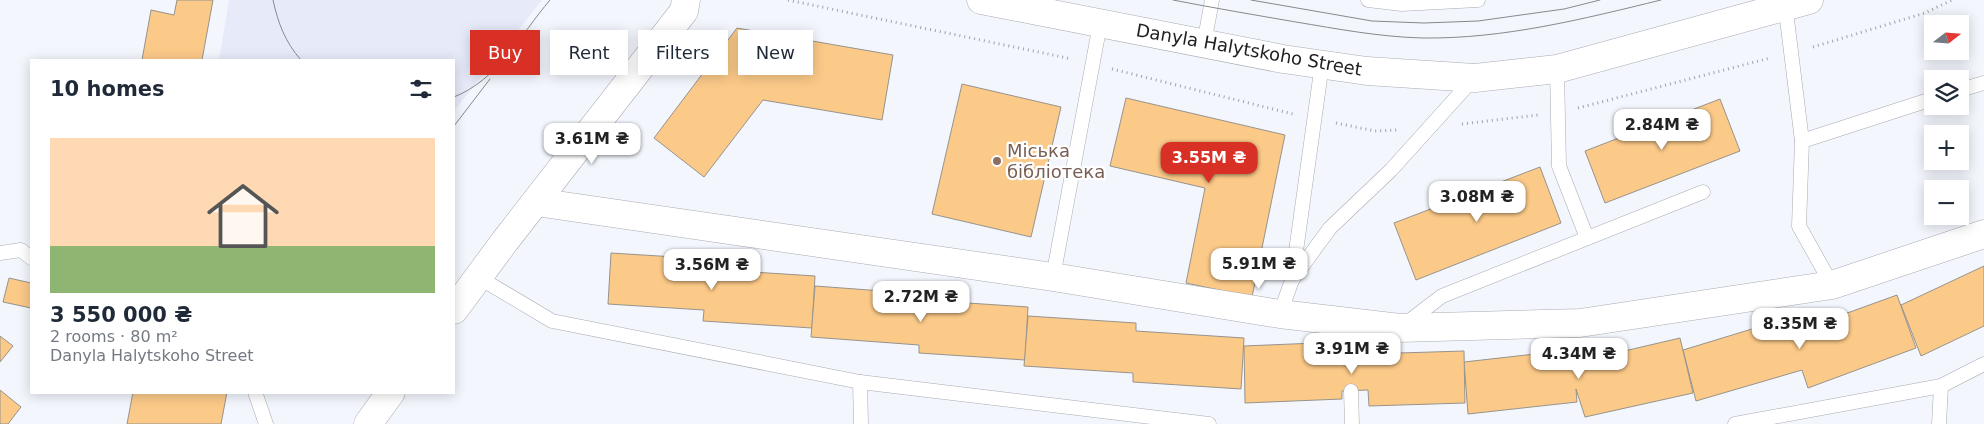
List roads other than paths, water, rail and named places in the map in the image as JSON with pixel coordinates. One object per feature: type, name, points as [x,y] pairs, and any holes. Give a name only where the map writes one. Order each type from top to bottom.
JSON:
[{"type":"street","points":[[455,309],[684,10],[686,0]]},
{"type":"street","name":"Danyla Halytskoho Street","points":[[982,0],[1024,4],[1100,24],[1283,59],[1367,71],[1475,78],[1556,69],[1793,2]]},
{"type":"street","points":[[536,202],[1053,277],[1280,314],[1400,328],[1580,323],[1832,285],[1984,234]]},
{"type":"street","points":[[371,423],[390,394]]},
{"type":"lane","points":[[1204,44],[1212,0]]},
{"type":"lane","points":[[1368,0],[1402,4],[1478,0]]},
{"type":"lane","points":[[1793,2],[1791,53],[1802,141],[1799,226],[1832,285]]},
{"type":"lane","points":[[1053,277],[1100,24]]},
{"type":"lane","points":[[1280,314],[1292,280],[1322,64]]},
{"type":"lane","points":[[1556,69],[1559,166],[1588,238]]},
{"type":"lane","points":[[1292,280],[1330,228],[1391,170],[1475,78]]},
{"type":"lane","points":[[1969,87],[1984,83]]},
{"type":"lane","points":[[1802,141],[1924,102]]},
{"type":"lane","points":[[1400,328],[1442,296],[1704,192]]},
{"type":"lane","points":[[0,253],[21,250],[30,257]]},
{"type":"lane","points":[[478,277],[552,321],[860,382],[1209,424]]},
{"type":"lane","points":[[1350,322],[1351,361]]},
{"type":"lane","points":[[1736,424],[1940,386],[1984,364]]},
{"type":"lane","points":[[860,382],[861,424]]},
{"type":"lane","points":[[1939,424],[1940,386]]},
{"type":"lane","points":[[1351,391],[1352,424]]},
{"type":"lane","points":[[257,394],[266,424]]},
{"type":"tram line","points":[[273,0],[283,32],[300,59]]},
{"type":"tram line","points":[[455,96],[470,89],[496,68],[550,0]]},
{"type":"tram line","points":[[1173,0],[1343,30],[1423,38],[1483,35],[1513,31],[1573,21],[1661,0]]},
{"type":"tram line","points":[[1251,0],[1372,21],[1424,23],[1478,21],[1564,9],[1600,0]]},
{"type":"tram line","points":[[455,125],[490,79]]},
{"type":"place","name":"Міська бібліотека","points":[[997,161]]}]
